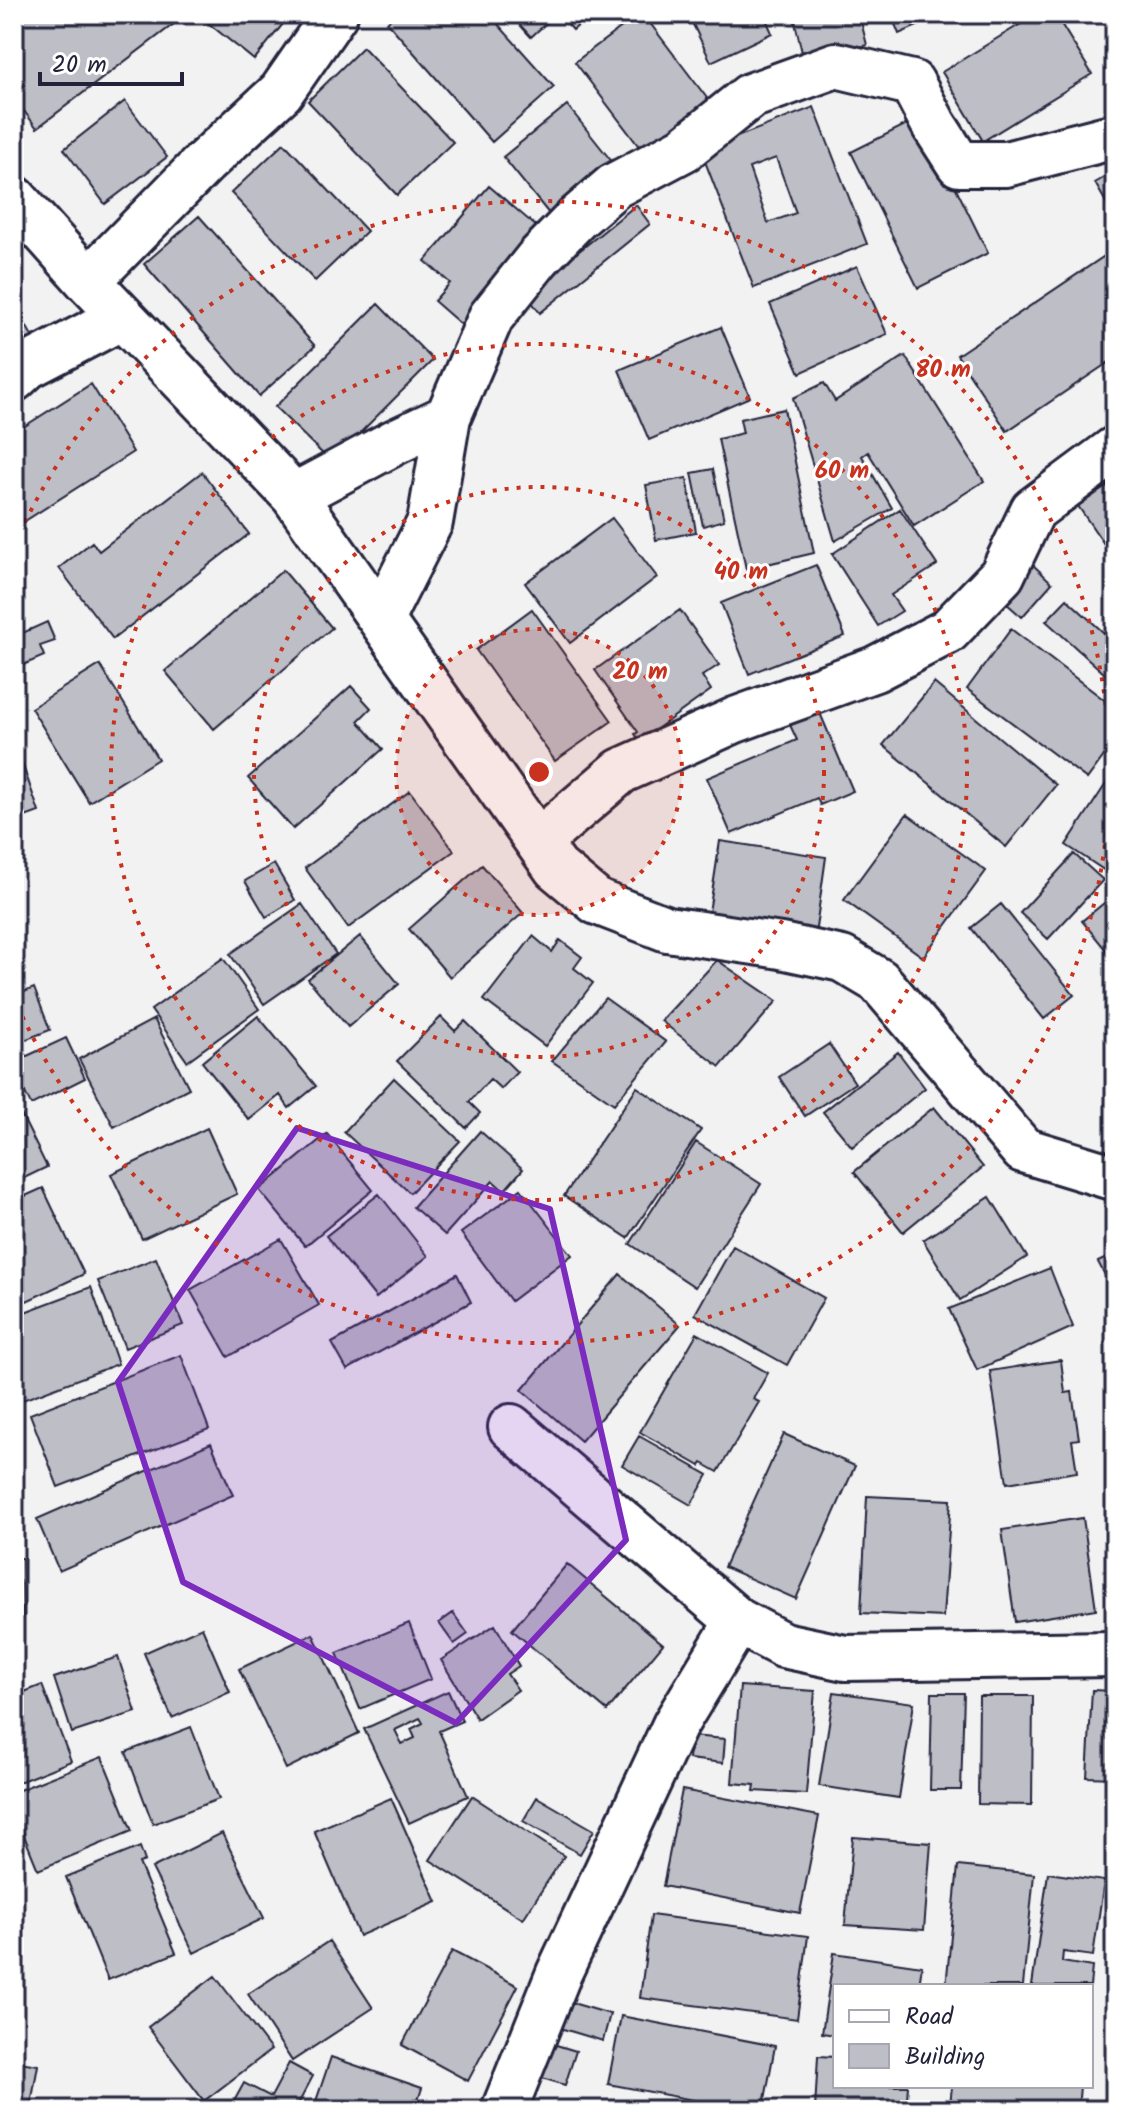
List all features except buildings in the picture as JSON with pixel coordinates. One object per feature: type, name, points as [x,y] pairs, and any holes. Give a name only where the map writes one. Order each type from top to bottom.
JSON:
[{"type":"street","points":[[88,281],[205,162],[281,92],[335,14]]},
{"type":"street","points":[[381,619],[430,522],[448,417],[491,317],[538,258],[614,186],[684,149],[750,96],[836,65],[912,83],[959,164],[1006,164],[1115,136]]},
{"type":"street","points":[[14,198],[88,281],[294,496],[556,868],[597,902],[667,929],[781,946],[842,959],[879,981],[1023,1150],[1115,1178]]},
{"type":"street","points":[[14,379],[28,366],[122,317]]},
{"type":"street","points":[[294,496],[448,417]]},
{"type":"street","points":[[538,842],[621,771],[735,720],[875,669],[948,631],[1002,575],[1033,510],[1115,449]]},
{"type":"street","points":[[511,1427],[738,1621],[783,1645],[845,1658],[1115,1654]]},
{"type":"street","points":[[504,2110],[559,1973],[675,1725],[738,1621]]},
{"type":"highlighted area","points":[[297,1128],[550,1209],[626,1540],[456,1723],[183,1582],[118,1382]]}]
